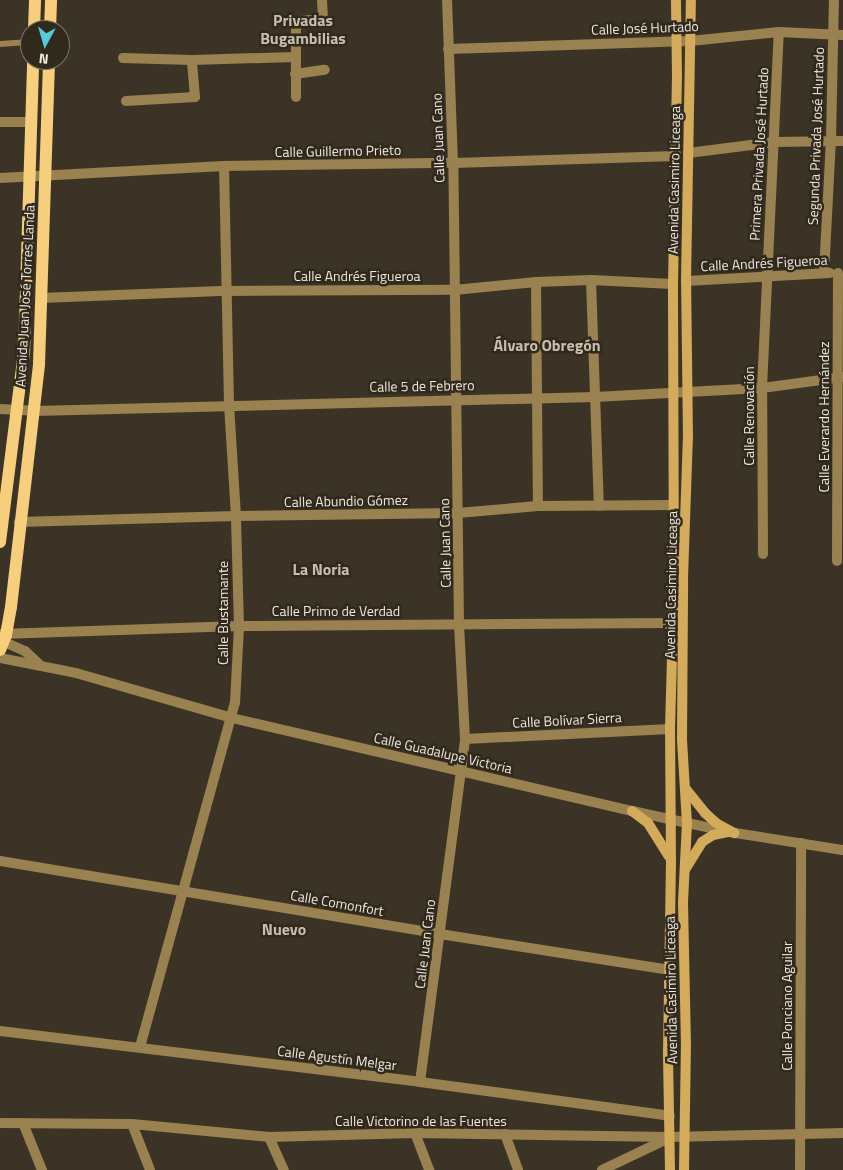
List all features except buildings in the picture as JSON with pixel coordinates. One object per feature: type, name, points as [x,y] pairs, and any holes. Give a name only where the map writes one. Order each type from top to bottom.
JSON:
[{"type":"main road","points":[[34,20],[35,0]]},
{"type":"main road","points":[[50,20],[51,0]]},
{"type":"main road","name":"Avenida Casimiro Liceaga","points":[[670,1170],[668,1052],[672,820],[670,730],[673,623],[673,284],[676,156],[676,0]]},
{"type":"main road","name":"Avenida Casimiro Liceaga","points":[[684,1170],[686,1046],[683,902],[687,824],[682,739],[685,614],[683,578],[688,393],[686,281],[691,0]]},
{"type":"main road","name":"Avenida Juan José Torres Landa","points":[[0,542],[24,353],[33,70]]},
{"type":"main road","name":"Avenida Juan José Torres Landa","points":[[2,640],[39,364],[49,70]]},
{"type":"main road","points":[[685,788],[705,813],[716,823],[732,832]]},
{"type":"main road","points":[[632,811],[648,823],[657,835],[669,854],[671,865]]},
{"type":"main road","points":[[686,869],[702,842],[713,835],[732,832]]},
{"type":"street","points":[[296,97],[296,21],[323,20],[322,0]]},
{"type":"street","name":"Calle Juan Cano","points":[[420,1082],[465,739],[459,624],[453,163],[447,0]]},
{"type":"street","name":"Segunda Privada José Hurtado","points":[[824,273],[838,34],[834,0]]},
{"type":"street","name":"Calle José Hurtado","points":[[448,48],[690,42],[779,32],[838,34]]},
{"type":"street","name":"Primera Privada José Hurtado","points":[[766,278],[775,142],[779,32]]},
{"type":"street","points":[[123,58],[192,60],[295,57]]},
{"type":"street","points":[[126,101],[195,97],[192,60]]},
{"type":"street","points":[[296,74],[325,70]]},
{"type":"street","points":[[0,122],[31,122]]},
{"type":"street","points":[[688,153],[775,142],[843,141]]},
{"type":"street","name":"Calle Guillermo Prieto","points":[[0,178],[224,166],[453,163],[676,156]]},
{"type":"street","name":"Calle Bustamante","points":[[140,1047],[235,703],[238,626],[236,516],[229,404],[224,166]]},
{"type":"street","name":"Calle Andrés Figueroa","points":[[686,281],[840,273]]},
{"type":"street","name":"Calle Everardo Hernández","points":[[837,561],[841,450],[840,273]]},
{"type":"street","name":"Calle Renovación","points":[[763,554],[762,388],[766,278]]},
{"type":"street","points":[[591,280],[599,506]]},
{"type":"street","name":"Calle Andrés Figueroa","points":[[41,298],[226,291],[454,290],[536,282],[591,280],[673,284]]},
{"type":"street","points":[[536,282],[538,506]]},
{"type":"street","name":"Calle 5 de Febrero","points":[[0,409],[34,411],[229,404],[595,397],[762,388],[840,377]]},
{"type":"street","name":"Calle Abundio Gómez","points":[[19,522],[236,516],[458,513],[538,506],[672,506]]},
{"type":"street","name":"Calle Primo de Verdad","points":[[2,640],[238,626],[673,623]]},
{"type":"street","name":"Calle Guadalupe Victoria","points":[[2,640],[25,651],[41,666]]},
{"type":"street","name":"Calle Guadalupe Victoria","points":[[0,658],[76,673],[232,718],[687,824],[843,850]]},
{"type":"street","name":"Calle Bolívar Sierra","points":[[465,739],[670,730]]},
{"type":"street","name":"Calle Ponciano Aguilar","points":[[800,1170],[801,843]]},
{"type":"street","name":"Calle Comonfort","points":[[0,861],[670,970]]},
{"type":"street","name":"Calle Agustín Melgar","points":[[0,1031],[420,1082],[670,1116]]},
{"type":"street","name":"Calle Victorino de las Fuentes","points":[[0,1122],[132,1124],[269,1137],[415,1132],[670,1137],[843,1133]]},
{"type":"street","points":[[23,1123],[42,1170]]},
{"type":"street","points":[[132,1124],[150,1170]]},
{"type":"street","points":[[415,1132],[429,1170]]},
{"type":"street","points":[[505,1134],[518,1170]]},
{"type":"street","points":[[269,1137],[284,1170]]},
{"type":"street","points":[[602,1170],[670,1137]]},
{"type":"lane","points":[[0,44],[20,43]]},
{"type":"district","name":"Privadas Bugambilias","points":[[303,29]]},
{"type":"district","name":"Álvaro Obregón","points":[[547,345]]},
{"type":"district","name":"La Noria","points":[[321,569]]},
{"type":"district","name":"Nuevo","points":[[284,929]]}]
